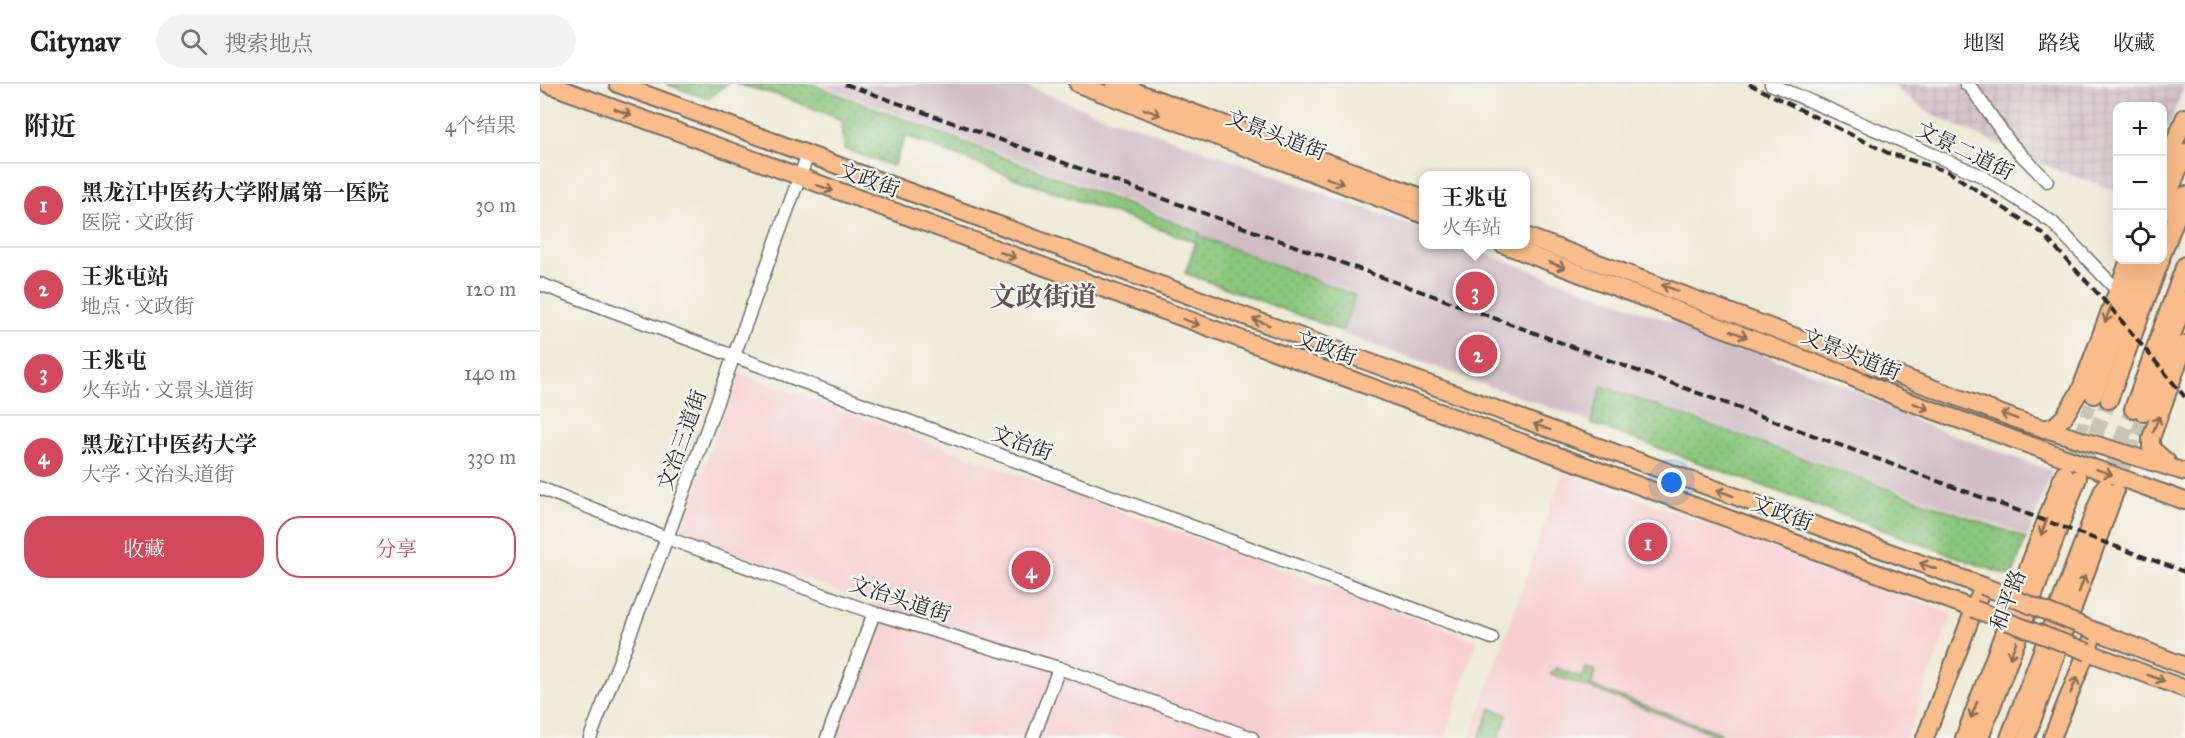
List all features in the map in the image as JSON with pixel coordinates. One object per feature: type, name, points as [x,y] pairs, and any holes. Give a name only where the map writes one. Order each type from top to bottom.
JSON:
[{"type":"main road","name":"文政街","points":[[548,84],[1974,609],[2185,689]]},
{"type":"main road","name":"文政街","points":[[618,84],[1563,435],[1983,586],[2185,666]]},
{"type":"main road","name":"文景头道街","points":[[1078,84],[1419,213]]},
{"type":"main road","name":"文景头道街","points":[[1115,84],[1419,196]]},
{"type":"main road","points":[[2167,164],[2185,117]]},
{"type":"main road","points":[[2164,210],[2185,152]]},
{"type":"main road","points":[[2167,244],[2185,195]]},
{"type":"main road","name":"文景头道街","points":[[1530,237],[2044,429],[2181,471]]},
{"type":"main road","name":"文景头道街","points":[[1515,249],[1838,371],[1909,401],[2185,501]]},
{"type":"main road","points":[[2044,429],[2054,426],[2064,417],[2080,391],[2127,264]]},
{"type":"main road","points":[[2144,264],[2101,398],[2159,264]]},
{"type":"main road","points":[[2185,266],[2139,411],[2185,300]]},
{"type":"main road","points":[[2181,471],[2151,448],[2151,438],[2185,344]]},
{"type":"main road","name":"和平路","points":[[1964,738],[2071,475],[1980,738]]},
{"type":"main road","points":[[2009,738],[2110,489],[2026,738]]},
{"type":"main road","points":[[1924,738],[1983,586]]},
{"type":"main road","points":[[2052,738],[2095,631]]},
{"type":"street","name":"文景二道街","points":[[1771,84],[1982,176],[2052,222],[2117,290]]},
{"type":"street","points":[[1971,86],[2010,143],[2048,181]]},
{"type":"street","name":"文治三道街","points":[[590,738],[667,538],[808,154]]},
{"type":"street","name":"文治街","points":[[540,284],[1492,638]]},
{"type":"street","name":"文治头道街","points":[[540,488],[667,538],[874,613],[1059,668],[1251,738]]},
{"type":"street","points":[[827,738],[874,613]]},
{"type":"street","points":[[1033,738],[1059,668]]},
{"type":"shaded area","points":[[820,84],[1021,84],[1108,118],[1140,127],[1419,228],[1419,249],[1473,249],[1840,383],[1920,423],[2052,471],[2028,536],[1602,384],[1588,421],[1342,334],[1356,293],[1200,236],[1202,230]]},
{"type":"shaded area","points":[[1891,84],[2185,84],[2167,130],[2167,102],[2113,102],[2113,190],[2054,169],[1929,113]]},
{"type":"shaded area","points":[[739,373],[1477,641],[1445,738],[833,738],[882,607],[680,534]]},
{"type":"shaded area","points":[[1563,471],[1952,614],[1907,738],[1470,738]]},
{"type":"green space","points":[[666,84],[727,84],[708,99]]},
{"type":"green space","points":[[736,84],[812,84],[1200,232],[1199,236],[1355,295],[1342,331],[1185,273],[1196,242],[1014,178],[906,136],[893,166],[844,149],[842,120],[778,95]]},
{"type":"green space","points":[[1602,386],[2026,538],[2012,577],[1590,423]]},
{"type":"green space","points":[[1556,668],[1582,678],[1586,668],[1596,671],[1591,686],[1721,733],[1720,736],[1551,674]]},
{"type":"green space","points":[[1491,708],[1507,715],[1499,738],[1479,738]]},
{"type":"tunnel","points":[[2067,467],[2094,395]]},
{"type":"tunnel","points":[[2078,478],[2109,400]]},
{"type":"tunnel","points":[[2104,487],[2133,409]]},
{"type":"tunnel","points":[[2118,485],[2144,413]]},
{"type":"railway","points":[[845,84],[1445,300],[2185,572]]},
{"type":"railway","points":[[1749,84],[1888,153],[1949,172],[2042,233],[2110,307],[2185,397]]},
{"type":"place","name":"王兆屯","points":[[1475,291]]},
{"type":"place","name":"王兆屯站","points":[[1478,354]]},
{"type":"place","name":"黑龙江中医药大学附属第一医院","points":[[1648,542]]},
{"type":"place","name":"黑龙江中医药大学","points":[[1031,570]]},
{"type":"district","name":"文政街道","points":[[1043,297]]}]
